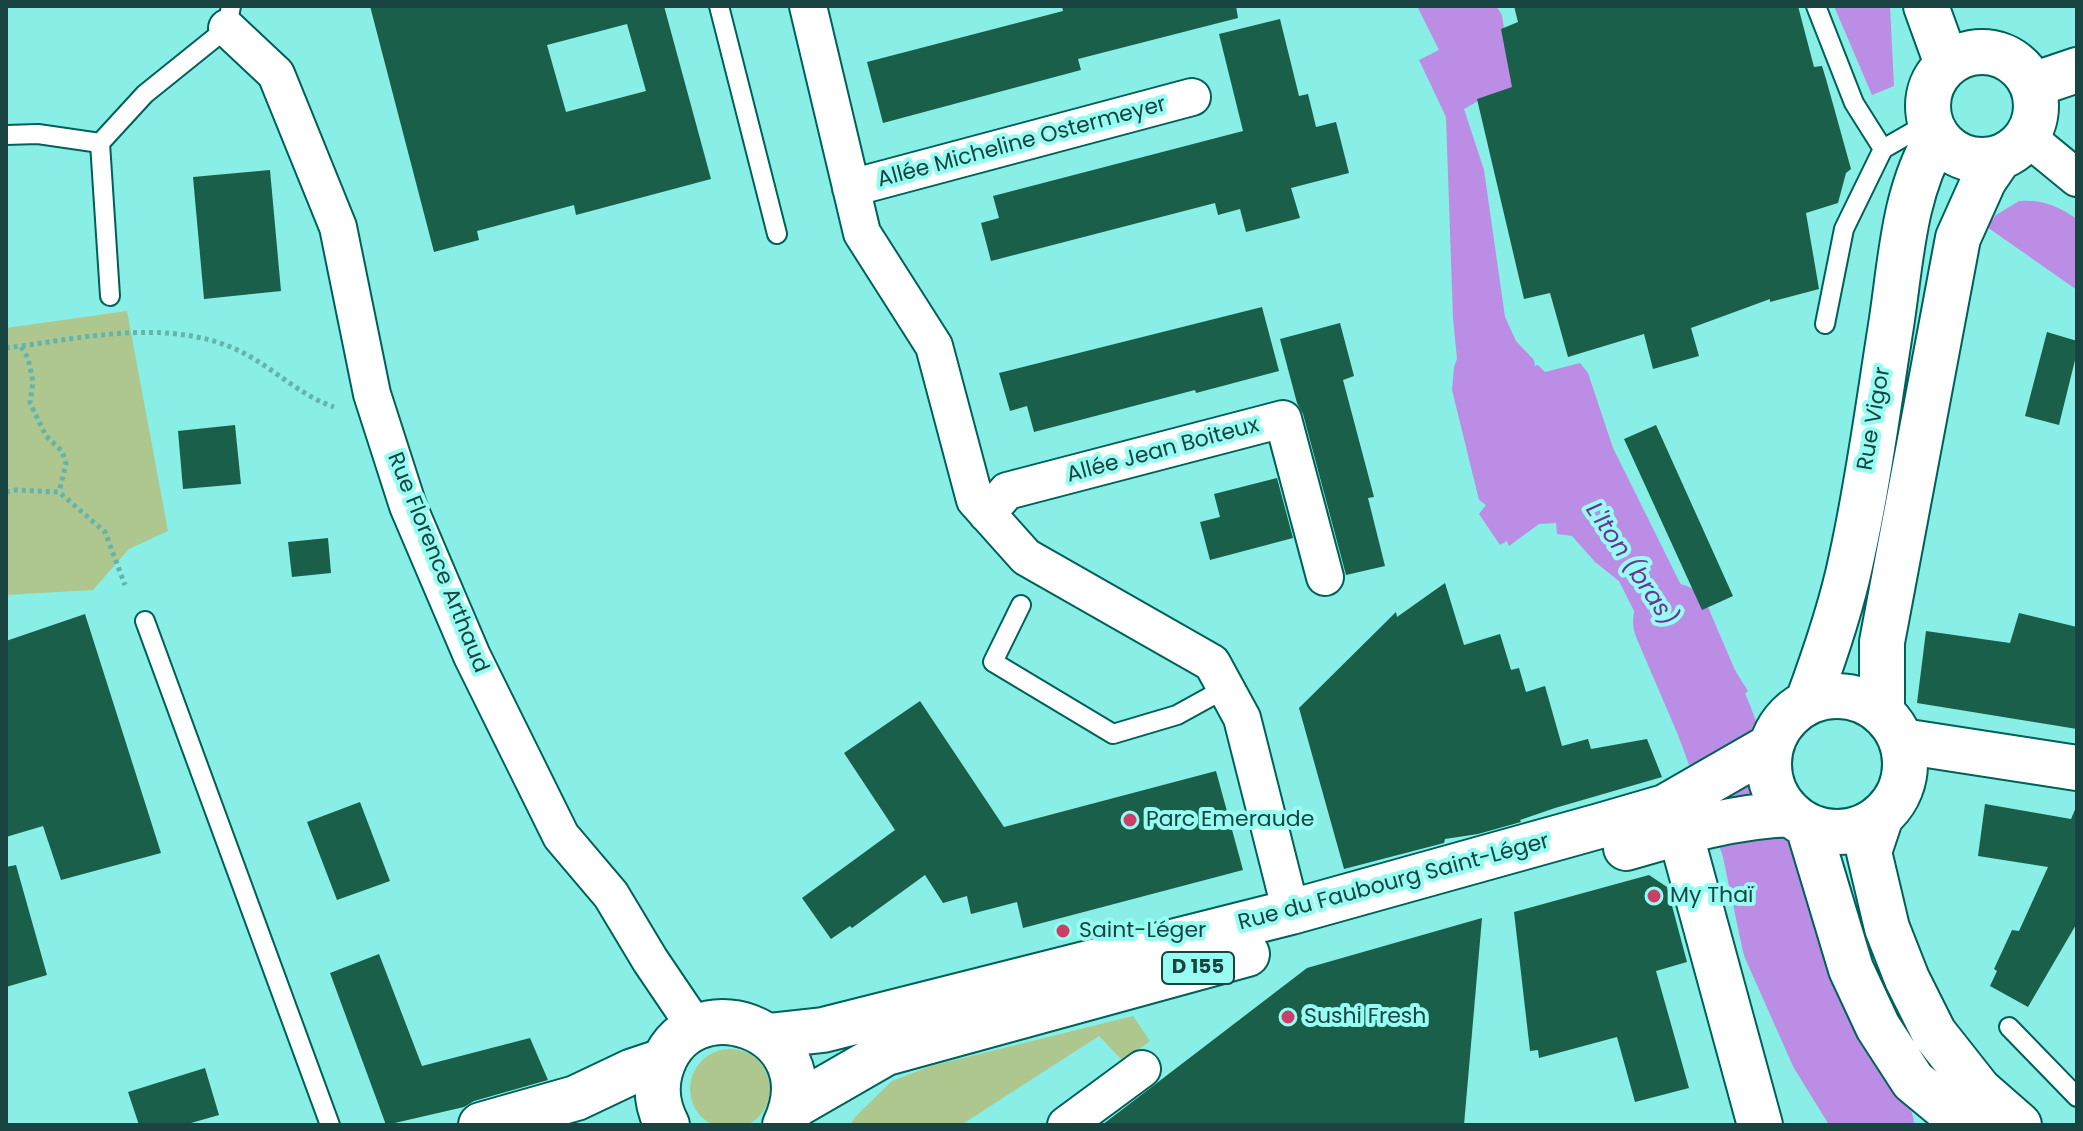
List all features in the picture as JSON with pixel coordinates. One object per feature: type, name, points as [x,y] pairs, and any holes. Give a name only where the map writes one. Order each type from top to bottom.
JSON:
[{"type":"main road","points":[[1926,6],[1947,64]]},
{"type":"main road","points":[[2003,158],[1981,161],[1964,158],[1948,149],[1918,142],[1929,91],[1936,76],[1947,64],[1962,55],[1978,51],[2011,59],[2033,85],[2035,121],[2003,158],[1960,230],[1882,642],[1892,726],[1905,768],[1899,793],[1881,816],[1869,852],[1887,928],[1907,979],[1934,1033],[1979,1090],[2019,1125]]},
{"type":"main road","points":[[2033,85],[2077,70]]},
{"type":"main road","name":"Rue Vigor","points":[[1808,701],[1834,630],[1852,560],[1918,142]]},
{"type":"main road","points":[[1966,1125],[1913,1081],[1878,1027],[1776,794],[1769,771],[1758,754],[1784,719],[1808,701],[1847,695],[1892,726],[2077,768]]},
{"type":"main road","name":"Rue du Faubourg Saint-Léger","points":[[789,1115],[886,1053],[1683,822],[1758,754]]},
{"type":"main road","points":[[1788,818],[1827,832],[1865,826],[1881,816]]},
{"type":"main road","name":"Rue du Faubourg Saint-Léger","points":[[768,1036],[823,1030],[1291,912],[1683,822],[1788,818]]},
{"type":"main road","points":[[1683,822],[1760,1125]]},
{"type":"main road","points":[[667,1125],[660,1111],[657,1086],[663,1061],[676,1042],[696,1028],[720,1021],[746,1024],[768,1036],[786,1055],[794,1080],[789,1115]]},
{"type":"main road","points":[[481,1125],[576,1098],[633,1071],[663,1061]]},
{"type":"street","points":[[808,6],[862,233],[934,346],[975,500],[1026,557],[1212,663],[1242,718],[1291,912]]},
{"type":"street","name":"Rue Florence Arthaud","points":[[229,17],[276,74],[338,227],[372,394],[408,506],[472,656],[561,836],[611,895],[696,1028]]},
{"type":"street","name":"Allée Micheline Ostermeyer","points":[[851,188],[1192,97]]},
{"type":"street","points":[[2003,158],[2077,178]]},
{"type":"street","name":"Allée Jean Boiteux","points":[[987,514],[1007,491],[1283,419],[1325,577]]},
{"type":"street","points":[[1066,1125],[1142,1069]]},
{"type":"lane","points":[[719,6],[777,234]]},
{"type":"lane","points":[[1816,6],[1854,103],[1918,142],[1844,229],[1825,324]]},
{"type":"lane","points":[[110,296],[100,143],[145,94],[229,17]]},
{"type":"lane","points":[[6,135],[38,134],[100,143]]},
{"type":"lane","points":[[1021,605],[993,662],[1113,734],[1177,715],[1226,688]]},
{"type":"lane","points":[[145,621],[330,1125]]},
{"type":"lane","points":[[2009,1027],[2077,1097]]},
{"type":"path","points":[[6,348],[96,336],[141,333],[186,335],[233,348],[314,400],[344,410],[372,394]]},
{"type":"path","points":[[21,347],[28,358],[33,382],[30,403],[46,436],[62,451],[66,464],[59,492]]},
{"type":"path","points":[[6,492],[59,492],[105,532],[125,585]]},
{"type":"green space","points":[[127,311],[168,531],[129,549],[93,590],[6,595],[6,328]]},
{"type":"green space","points":[[1133,1016],[1150,1041],[1123,1061],[1099,1036],[961,1125],[850,1125],[892,1081],[931,1066]]},
{"type":"green space","points":[[730,1049],[745,1052],[758,1061],[767,1074],[770,1089],[767,1104],[758,1117],[745,1126],[730,1129],[715,1126],[702,1117],[693,1104],[690,1089],[693,1074],[702,1061],[715,1052]]},
{"type":"water","points":[[1417,6],[1496,6],[1502,15],[1513,87],[1478,99],[1464,109],[1484,170],[1505,317],[1516,341],[1534,360],[1535,366],[1538,365],[1545,372],[1580,363],[1588,373],[1613,448],[1681,585],[1748,691],[1692,742],[1677,726],[1664,656],[1642,627],[1619,581],[1595,562],[1572,536],[1557,534],[1556,523],[1539,524],[1509,546],[1507,541],[1500,545],[1479,514],[1486,505],[1479,500],[1452,390],[1457,359],[1446,117],[1419,60],[1439,50]]},
{"type":"water","points":[[1834,6],[1890,6],[1894,86],[1872,95]]},
{"type":"water","points":[[2019,201],[2050,204],[2077,219],[2077,290],[1987,227],[1996,215]]},
{"type":"water","points":[[1731,844],[1788,846],[1801,876],[1814,927],[1847,1013],[1909,1125],[1843,1125],[1788,1027]]},
{"type":"building","points":[[370,6],[664,6],[711,179],[576,215],[574,205],[477,231],[479,240],[434,252]],"holes":[[[627,24],[646,91],[566,112],[547,45]]]},
{"type":"building","points":[[1062,6],[1236,6],[1238,18],[1078,59],[1081,70],[883,123],[867,62],[1063,11]]},
{"type":"building","points":[[1514,6],[1798,6],[1814,67],[1822,66],[1851,169],[1846,173],[1838,203],[1806,213],[1819,289],[1770,302],[1770,299],[1691,328],[1699,356],[1653,369],[1644,334],[1568,357],[1550,293],[1524,299],[1477,99],[1512,87],[1501,29],[1518,22]]},
{"type":"building","points":[[1280,19],[1299,96],[1308,94],[1316,127],[1336,122],[1349,173],[1291,188],[1300,218],[1246,232],[1240,209],[1218,215],[1215,203],[991,261],[981,223],[999,218],[993,196],[1243,131],[1219,34]]},
{"type":"building","points":[[270,170],[281,291],[204,299],[193,177]]},
{"type":"building","points":[[1262,307],[1279,371],[1034,432],[1027,406],[1010,411],[999,373]]},
{"type":"building","points":[[1340,323],[1354,376],[1343,380],[1374,497],[1368,498],[1385,566],[1346,575],[1280,339]]},
{"type":"building","points":[[2047,332],[2077,341],[2059,425],[2025,416]]},
{"type":"building","points":[[235,425],[241,484],[183,489],[178,431]]},
{"type":"building","points":[[1656,425],[1733,596],[1702,610],[1624,439]]},
{"type":"building","points":[[1277,478],[1293,538],[1210,560],[1200,522],[1220,517],[1214,494]]},
{"type":"building","points":[[328,538],[331,573],[292,577],[288,542]]},
{"type":"building","points":[[1445,583],[1464,645],[1500,634],[1511,670],[1519,668],[1526,692],[1545,686],[1562,746],[1588,739],[1591,749],[1647,739],[1662,777],[1555,808],[1521,822],[1445,839],[1444,843],[1344,869],[1299,708],[1396,612],[1397,617]]},
{"type":"building","points":[[2019,613],[2077,627],[2077,729],[1917,703],[1926,631],[2010,643]]},
{"type":"building","points":[[85,614],[161,853],[61,880],[43,826],[6,837],[6,641]]},
{"type":"building","name":"Parc Emeraude","points":[[920,701],[1004,827],[1216,771],[1243,870],[1023,928],[1017,902],[971,914],[967,896],[943,903],[925,875],[852,928],[850,926],[831,939],[802,898],[895,830],[844,753]]},
{"type":"building","points":[[360,802],[390,881],[337,900],[307,822]]},
{"type":"building","points":[[1985,804],[2071,819],[2077,805],[2077,923],[2028,1007],[1990,986],[1997,971],[1994,969],[2012,930],[2019,931],[2048,867],[1978,856]]},
{"type":"building","points":[[16,865],[47,975],[6,987],[6,867]]},
{"type":"building","points":[[1649,875],[1667,887],[1687,962],[1656,971],[1689,1088],[1635,1102],[1617,1037],[1539,1058],[1538,1050],[1530,1051],[1514,912]]},
{"type":"building","points":[[1482,918],[1464,1125],[1102,1125],[1307,968]]},
{"type":"building","points":[[379,954],[422,1066],[530,1038],[548,1080],[474,1101],[464,1107],[386,1125],[330,973]]},
{"type":"building","points":[[205,1068],[219,1115],[184,1125],[139,1125],[128,1092]]},
{"type":"waterway","name":"L'Iton (bras)","points":[[1672,622],[1714,720],[1760,844],[1781,943],[1828,1049],[1875,1125]]},
{"type":"place","name":"Parc Emeraude","points":[[1130,820]]},
{"type":"place","name":"My Thaï","points":[[1654,896]]},
{"type":"place","name":"Saint-Léger","points":[[1063,931]]},
{"type":"place","name":"Sushi Fresh","points":[[1288,1017]]}]
